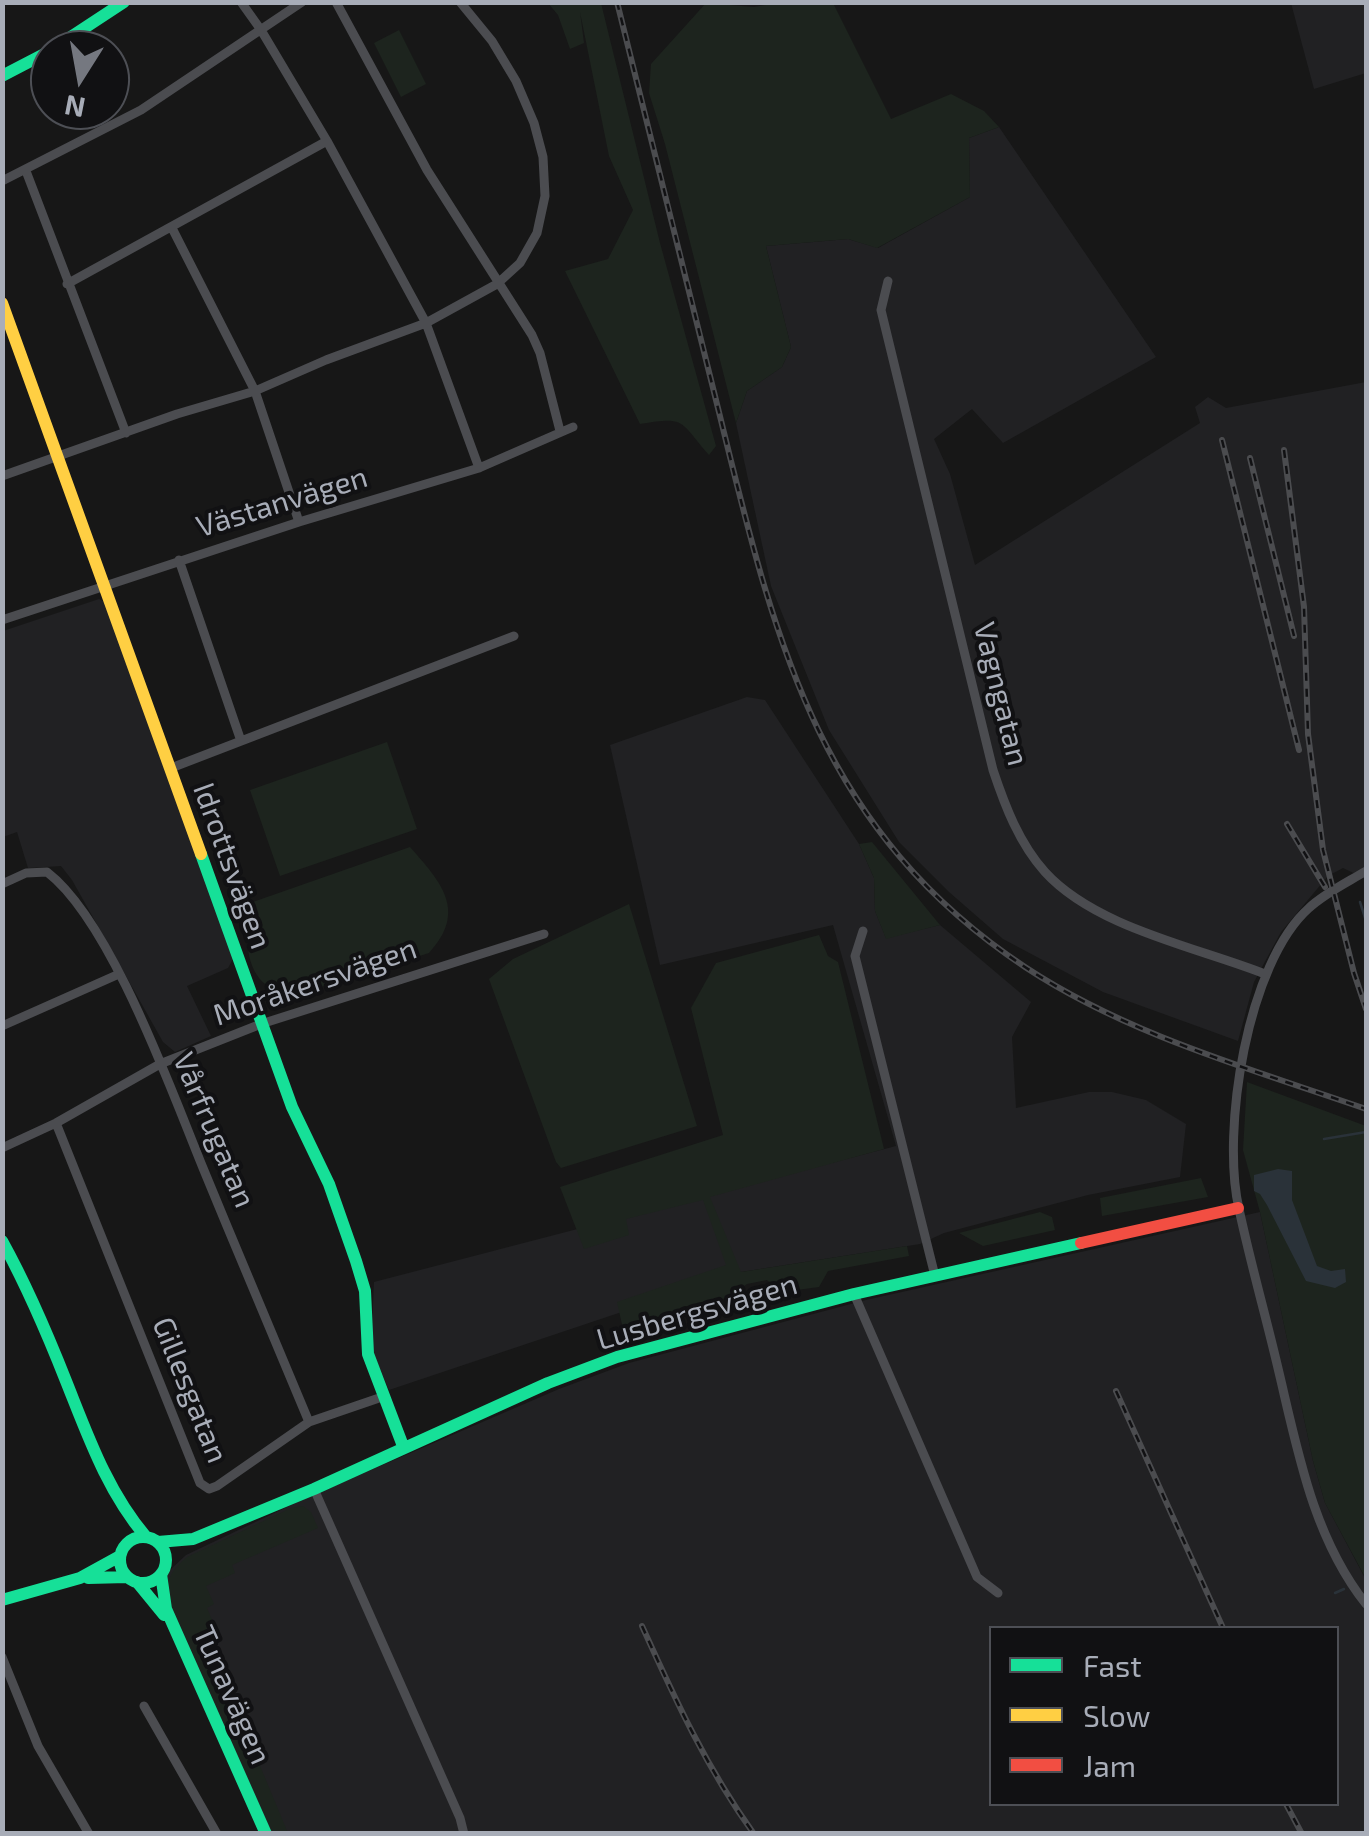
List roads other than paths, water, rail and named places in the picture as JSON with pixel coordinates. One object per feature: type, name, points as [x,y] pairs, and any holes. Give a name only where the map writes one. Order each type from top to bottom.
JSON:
[{"type":"street","points":[[81,30],[124,2]]},
{"type":"street","points":[[241,2],[327,141],[426,323],[479,468]]},
{"type":"street","points":[[2,180],[140,110],[302,2]]},
{"type":"street","points":[[336,2],[427,170],[540,354],[560,431]]},
{"type":"street","points":[[2,476],[254,391],[426,323],[497,284],[520,263],[538,234],[545,196],[543,157],[516,81],[492,41],[460,2]]},
{"type":"street","points":[[2,76],[30,61]]},
{"type":"street","points":[[67,284],[327,141]]},
{"type":"street","points":[[26,171],[126,433]]},
{"type":"street","points":[[172,228],[254,391],[299,522]]},
{"type":"street","name":"Vagngatan","points":[[888,281],[881,310],[992,770],[1008,813],[1043,870],[1059,886],[1098,910],[1265,974]]},
{"type":"street","name":"Idrottsvägen","points":[[2,303],[261,1024],[292,1107],[329,1184],[365,1292],[368,1354],[403,1446]]},
{"type":"street","name":"Västanvägen","points":[[2,620],[179,560],[479,468],[574,427]]},
{"type":"street","points":[[179,560],[241,741]]},
{"type":"street","points":[[171,768],[514,636]]},
{"type":"street","points":[[1366,871],[1309,908],[1283,938],[1265,974],[1250,1022],[1235,1099],[1238,1208],[1300,1462],[1324,1534],[1342,1570],[1366,1604]]},
{"type":"street","name":"Vårfrugatan","points":[[2,884],[26,873],[47,872],[65,886],[118,974],[160,1064],[309,1422]]},
{"type":"street","points":[[863,931],[854,956],[935,1276]]},
{"type":"street","name":"Moråkersvägen","points":[[2,1148],[56,1123],[160,1064],[261,1024],[544,934]]},
{"type":"street","points":[[2,1026],[118,974]]},
{"type":"street","name":"Gillesgatan","points":[[56,1123],[200,1483],[209,1489],[217,1486],[309,1422],[382,1397]]},
{"type":"street","name":"Lusbergsvägen","points":[[152,1540],[193,1538],[617,1357],[854,1294],[1238,1208]]},
{"type":"street","points":[[2,1241],[46,1330],[101,1468],[164,1552],[163,1570],[150,1582],[80,1578]]},
{"type":"street","points":[[854,1294],[977,1577],[998,1593]]},
{"type":"street","points":[[314,1489],[464,1834]]},
{"type":"street","points":[[116,1491],[120,1564],[132,1580]]},
{"type":"street","name":"Lusbergsvägen","points":[[163,1570],[193,1538]]},
{"type":"street","points":[[2,1600],[80,1578],[122,1551],[133,1539],[152,1540]]},
{"type":"street","name":"Tunavägen","points":[[163,1570],[166,1609],[263,1834]]},
{"type":"street","name":"Tunavägen","points":[[132,1580],[162,1612],[176,1637],[263,1834]]},
{"type":"street","points":[[2,1656],[38,1746],[88,1834]]},
{"type":"street","points":[[144,1706],[218,1834]]},
{"type":"waterway","points":[[1360,902],[1366,921]]},
{"type":"waterway","points":[[1324,1139],[1366,1132]]},
{"type":"waterway","points":[[1335,1593],[1344,1589]]},
{"type":"railway","points":[[617,2],[755,554],[779,634],[809,710],[846,781],[892,848],[951,910],[1025,967],[1148,1031],[1366,1109]]},
{"type":"railway","points":[[1222,440],[1299,750]]},
{"type":"railway","points":[[1284,450],[1304,607],[1308,734],[1323,850],[1366,1009]]},
{"type":"railway","points":[[1250,458],[1294,636]]},
{"type":"railway","points":[[1287,824],[1325,887]]},
{"type":"railway","points":[[1116,1391],[1222,1626]]},
{"type":"railway","points":[[642,1626],[706,1759],[754,1834]]},
{"type":"railway","points":[[1287,1806],[1302,1834]]}]
